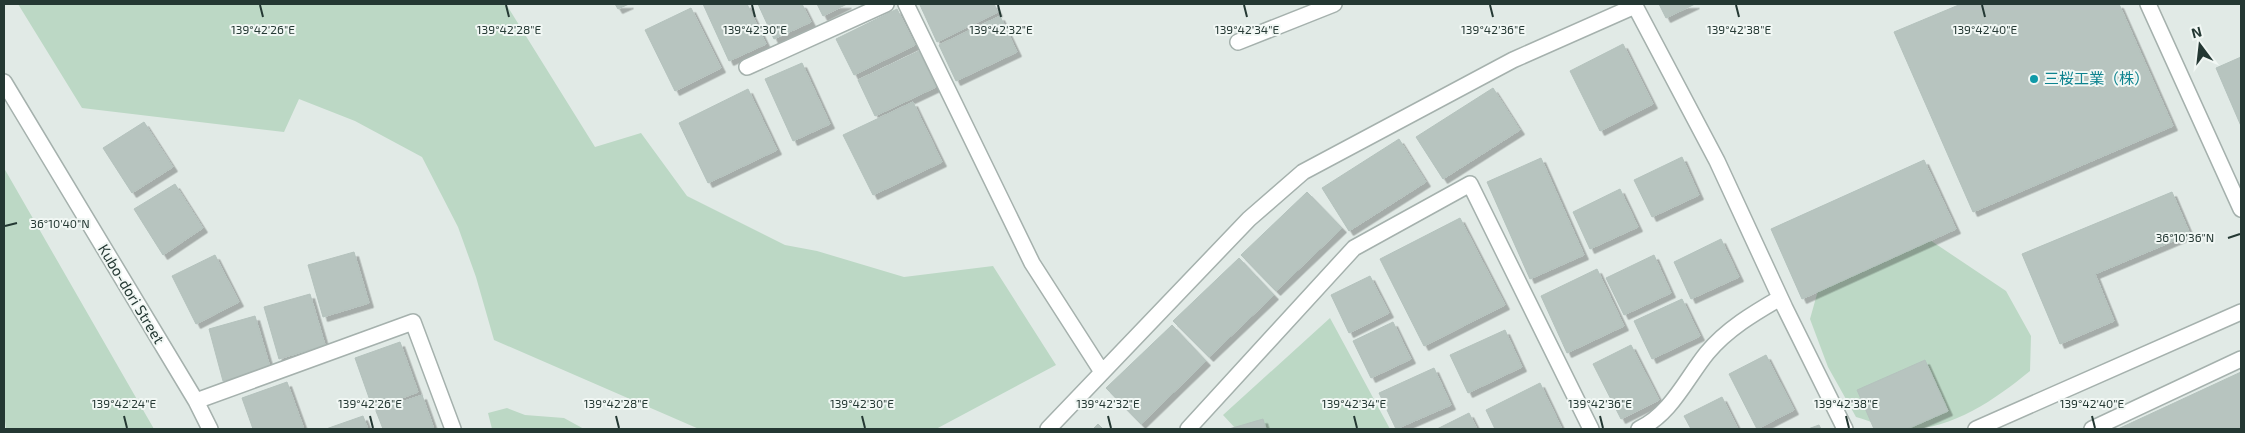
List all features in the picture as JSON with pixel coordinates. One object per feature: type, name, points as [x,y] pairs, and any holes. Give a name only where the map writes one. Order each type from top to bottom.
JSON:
[{"type":"street","points":[[747,67],[886,4]]},
{"type":"street","points":[[906,4],[1032,263],[1102,372]]},
{"type":"street","points":[[1238,42],[1334,4]]},
{"type":"street","points":[[2148,4],[2241,209]]},
{"type":"street","points":[[1048,429],[1249,218],[1303,172],[1513,60],[1635,5],[1717,161],[1780,298],[1845,429]]},
{"type":"street","name":"Kubo-dori Street","points":[[4,82],[196,401],[210,429]]},
{"type":"street","points":[[1188,429],[1354,248],[1470,184],[1591,429]]},
{"type":"street","points":[[1639,429],[1651,424],[1680,393],[1708,352],[1744,319],[1780,298]]},
{"type":"street","points":[[1976,429],[2241,312]]},
{"type":"street","points":[[196,401],[413,322],[454,429]]},
{"type":"street","points":[[2092,429],[2241,359]]},
{"type":"green space","points":[[18,4],[506,4],[595,147],[641,133],[687,196],[785,245],[817,251],[904,277],[993,266],[1056,365],[936,429],[699,429],[494,340],[476,277],[458,227],[422,157],[355,121],[299,99],[284,132],[82,108]]},
{"type":"green space","points":[[4,168],[154,429],[6,429],[4,413]]},
{"type":"green space","points":[[1909,226],[2006,291],[2031,336],[2030,371],[2001,393],[1969,413],[1934,426],[1916,429],[1897,429],[1856,417],[1828,367],[1810,319],[1826,262]]},
{"type":"green space","points":[[1330,318],[1390,429],[1236,429],[1223,415]]},
{"type":"green space","points":[[507,408],[525,415],[564,418],[584,429],[492,429],[488,413]]},
{"type":"building","points":[[615,4],[629,4],[618,9]]},
{"type":"building","points":[[703,4],[747,4],[766,44],[729,61]]},
{"type":"building","points":[[758,4],[802,4],[811,22],[774,39]]},
{"type":"building","points":[[817,4],[847,4],[823,16]]},
{"type":"building","points":[[994,4],[998,12],[937,42],[920,5]]},
{"type":"building","points":[[1659,4],[1695,4],[1666,18]]},
{"type":"building","name":"三桜工業（株）","points":[[1961,4],[2119,4],[2173,126],[1973,212],[1894,32]]},
{"type":"building","points":[[691,8],[721,68],[675,91],[645,30]]},
{"type":"building","points":[[897,9],[915,45],[854,75],[836,39]]},
{"type":"building","points":[[1000,16],[1017,52],[956,81],[939,45]]},
{"type":"building","points":[[1623,44],[1653,104],[1600,131],[1570,71]]},
{"type":"building","points":[[919,51],[936,87],[875,116],[858,80]]},
{"type":"building","points":[[2241,57],[2241,126],[2216,68]]},
{"type":"building","points":[[802,63],[830,124],[793,141],[765,79]]},
{"type":"building","points":[[1493,88],[1520,130],[1443,179],[1416,137]]},
{"type":"building","points":[[748,89],[777,150],[708,183],[679,123]]},
{"type":"building","points":[[913,102],[942,162],[873,195],[843,135]]},
{"type":"building","points":[[144,122],[173,167],[132,193],[103,148]]},
{"type":"building","points":[[1399,139],[1426,182],[1349,231],[1322,188]]},
{"type":"building","points":[[1682,157],[1699,195],[1652,217],[1634,180]]},
{"type":"building","points":[[1541,158],[1584,255],[1530,279],[1487,182]]},
{"type":"building","points":[[1924,160],[1956,229],[1802,299],[1771,229]]},
{"type":"building","points":[[175,184],[203,228],[163,255],[134,209]]},
{"type":"building","points":[[1620,189],[1638,227],[1590,249],[1573,212]]},
{"type":"building","points":[[1307,192],[1342,228],[1276,291],[1241,255]]},
{"type":"building","points":[[2172,192],[2190,234],[2095,274],[2114,321],[2060,344],[2022,254]]},
{"type":"building","points":[[1460,218],[1505,305],[1424,346],[1380,259]]},
{"type":"building","points":[[1721,239],[1739,277],[1691,299],[1674,262]]},
{"type":"building","points":[[354,252],[369,303],[323,317],[308,265]]},
{"type":"building","points":[[215,255],[239,302],[196,324],[172,276]]},
{"type":"building","points":[[1654,255],[1671,293],[1624,315],[1606,278]]},
{"type":"building","points":[[1239,258],[1274,295],[1209,357],[1173,321]]},
{"type":"building","points":[[1597,269],[1624,326],[1567,353],[1541,296]]},
{"type":"building","points":[[1370,276],[1389,313],[1349,333],[1331,295]]},
{"type":"building","points":[[310,294],[325,345],[279,359],[264,307]]},
{"type":"building","points":[[1682,299],[1700,336],[1652,359],[1634,321]]},
{"type":"building","points":[[255,316],[270,367],[223,381],[209,329]]},
{"type":"building","points":[[1393,322],[1411,359],[1371,378],[1353,341]]},
{"type":"building","points":[[1172,325],[1206,361],[1141,424],[1106,388]]},
{"type":"building","points":[[1505,330],[1522,367],[1468,393],[1450,355]]},
{"type":"building","points":[[400,342],[418,392],[373,409],[355,358]]},
{"type":"building","points":[[1631,345],[1659,400],[1621,419],[1593,364]]},
{"type":"building","points":[[1766,355],[1794,410],[1757,429],[1729,374]]},
{"type":"building","points":[[1925,360],[1948,411],[1907,429],[1874,429],[1857,390]]},
{"type":"building","points":[[1434,368],[1451,405],[1396,429],[1379,393]]},
{"type":"building","points":[[2241,372],[2241,429],[2118,429]]},
{"type":"building","points":[[287,382],[304,429],[253,429],[242,398]]},
{"type":"building","points":[[1540,383],[1562,429],[1495,429],[1486,410]]},
{"type":"building","points":[[422,395],[434,429],[383,429],[376,411]]},
{"type":"building","points":[[1722,397],[1738,429],[1691,429],[1684,416]]},
{"type":"building","points":[[1469,413],[1477,429],[1437,429]]},
{"type":"building","points":[[363,416],[368,429],[326,429]]},
{"type":"building","points":[[1263,419],[1266,429],[1229,429]]},
{"type":"building","points":[[1098,424],[1103,429],[1093,429]]},
{"type":"building","points":[[1819,425],[1821,429],[1808,429]]},
{"type":"place","name":"三桜工業（株）","points":[[2034,79]]}]
